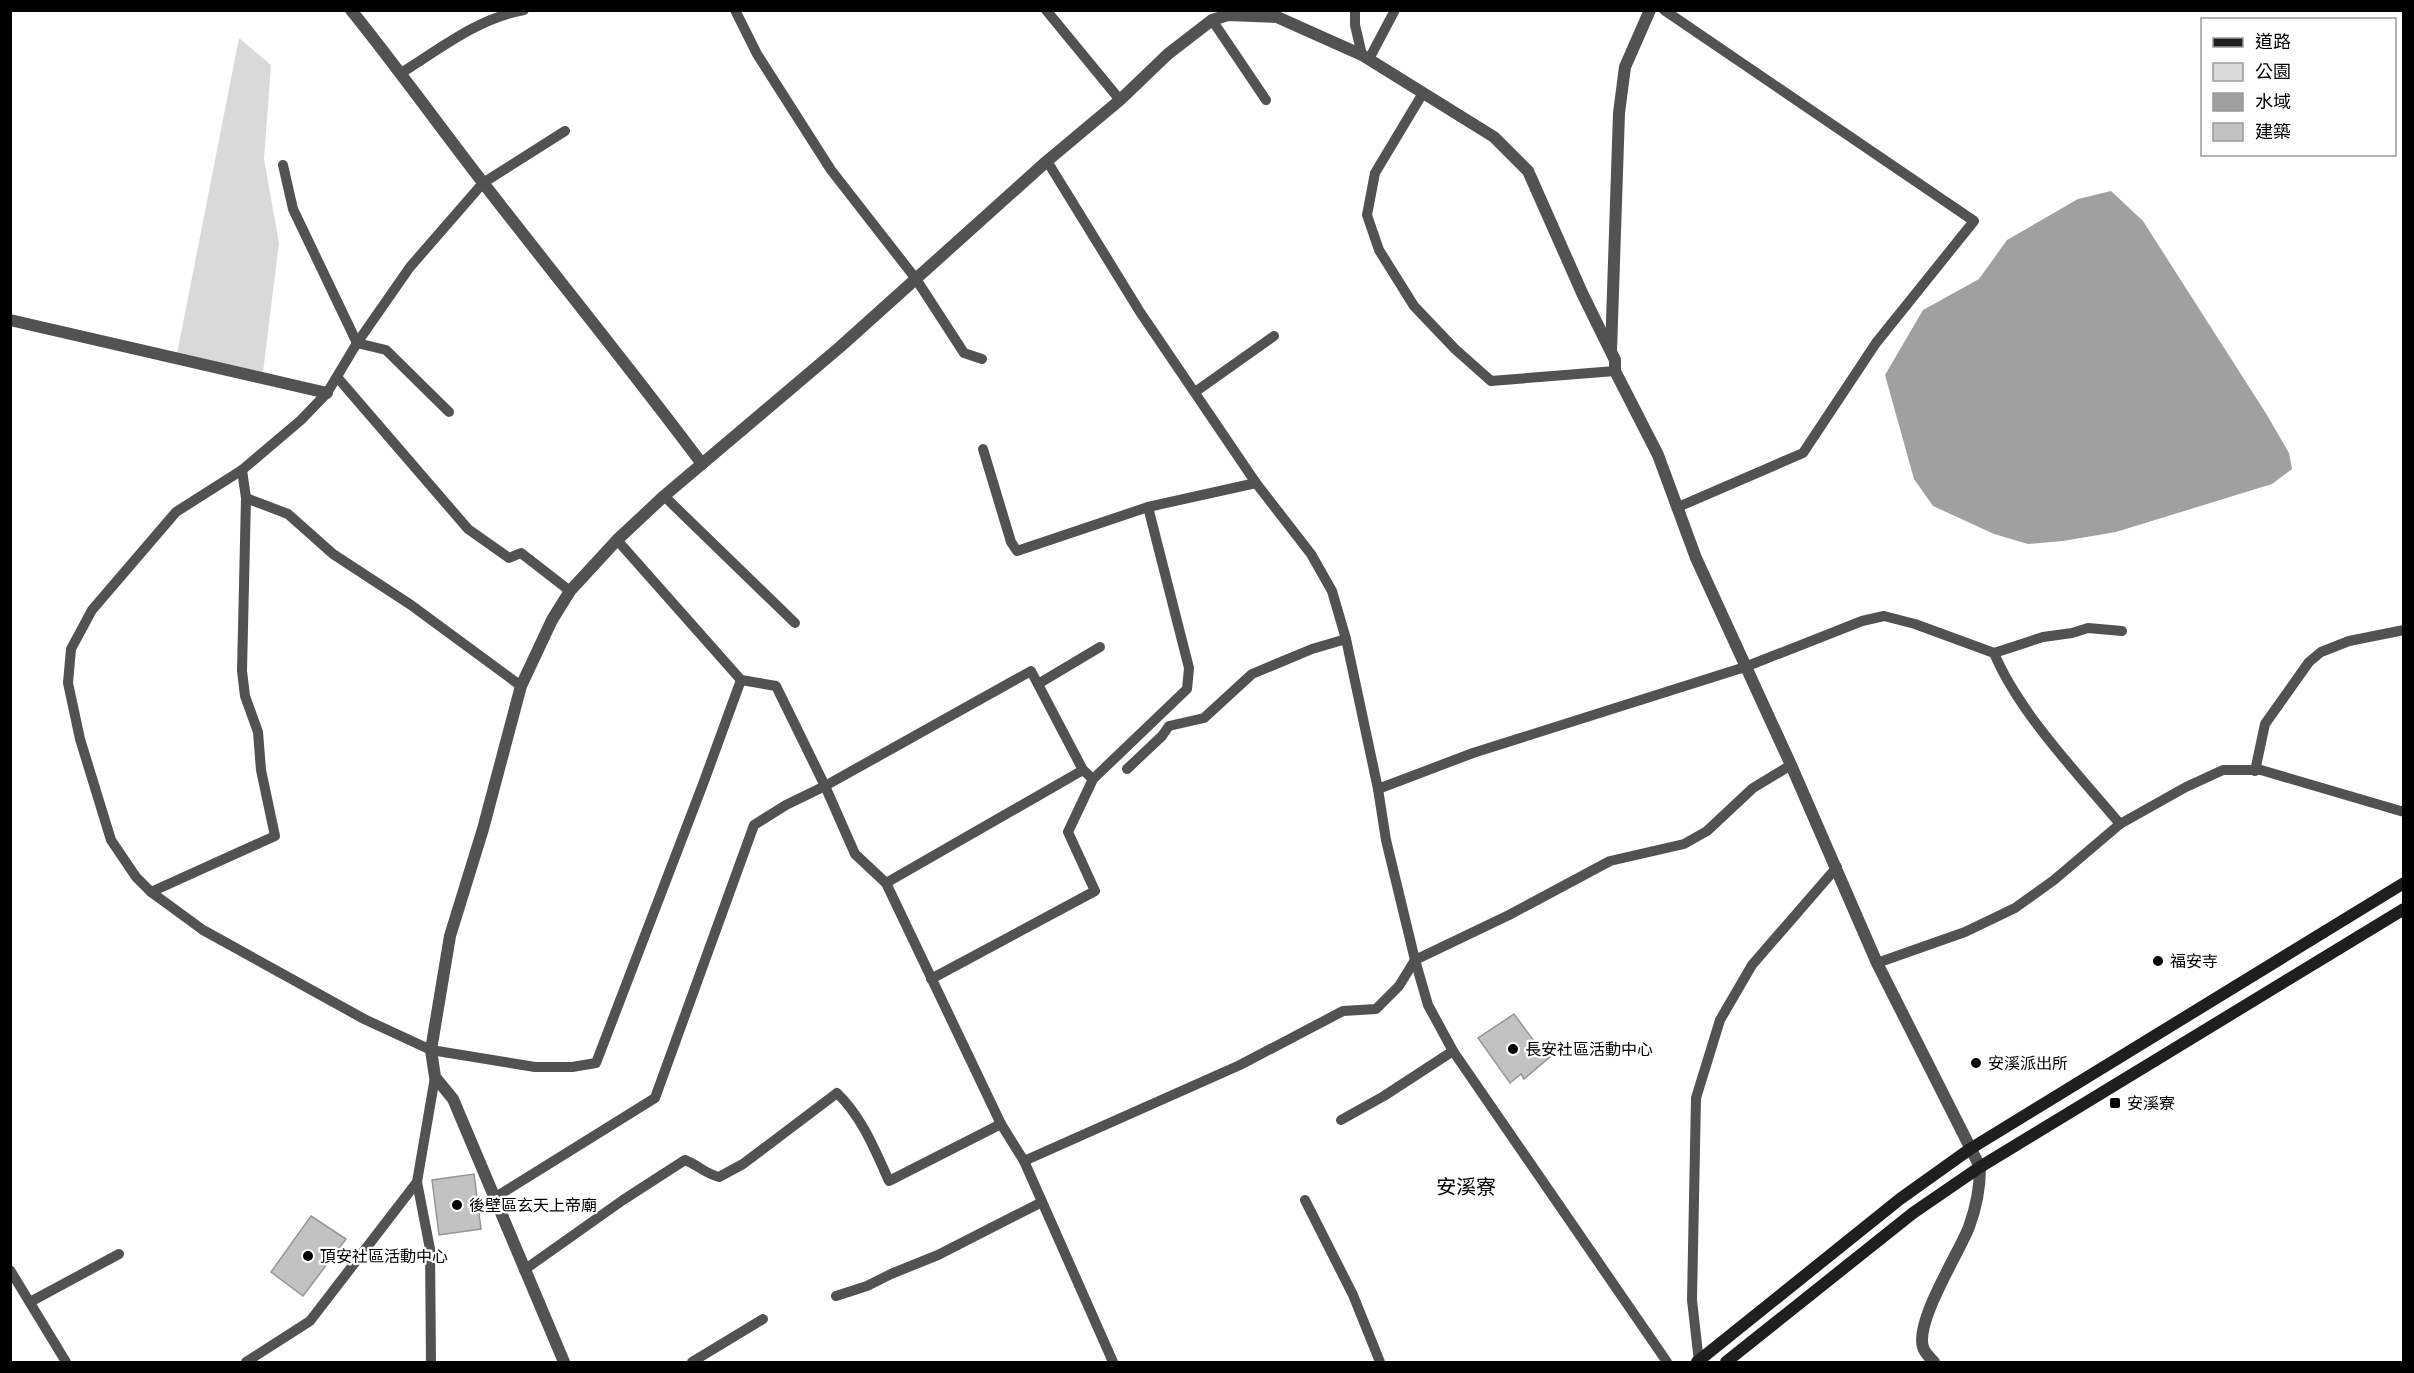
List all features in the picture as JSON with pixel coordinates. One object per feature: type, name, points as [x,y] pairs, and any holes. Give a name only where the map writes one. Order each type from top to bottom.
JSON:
[{"type":"main road","points":[[1698,1362],[1900,1199],[1970,1149],[2403,883]]},
{"type":"main road","points":[[1726,1362],[1912,1213],[1980,1167],[2403,909]]},
{"type":"street","points":[[351,10],[483,183],[630,367],[702,464]]},
{"type":"street","points":[[1611,352],[1619,113],[1625,67],[1650,10]]},
{"type":"street","points":[[564,1362],[453,1099],[435,1077],[431,1050],[450,936],[483,830],[521,686],[552,620],[570,591],[617,540],[664,496],[840,347],[1047,161],[1120,100],[1168,54],[1212,20],[1228,15],[1277,17],[1365,57],[1494,137],[1528,171],[1583,296],[1615,360],[1616,371],[1658,455],[1696,558],[1837,867],[1877,963],[1980,1167],[1980,1184],[1969,1227],[1939,1289],[1923,1329],[1923,1348],[1934,1362]]},
{"type":"street","points":[[10,320],[327,393]]},
{"type":"lane","points":[[401,73],[470,30],[505,14],[524,10]]},
{"type":"lane","points":[[735,10],[757,54],[831,170],[916,279],[964,353],[982,359]]},
{"type":"lane","points":[[1046,10],[1120,100]]},
{"type":"lane","points":[[1355,10],[1355,25],[1365,57]]},
{"type":"lane","points":[[1365,57],[1395,10]]},
{"type":"lane","points":[[1664,10],[1974,221],[1876,343],[1803,453],[1678,507]]},
{"type":"lane","points":[[1212,20],[1266,100]]},
{"type":"lane","points":[[1423,93],[1375,173],[1367,215],[1379,250],[1414,306],[1455,349],[1491,381],[1616,371]]},
{"type":"lane","points":[[565,131],[483,183],[411,267],[357,343],[327,393],[301,420],[242,470],[176,512],[92,610],[71,649],[68,682],[80,739],[111,840],[136,877],[151,892],[203,930],[364,1019],[431,1050],[536,1067],[572,1067],[596,1063],[741,680]]},
{"type":"lane","points":[[1047,161],[1140,312],[1256,483],[1311,554],[1332,591],[1346,639],[1378,789],[1386,840],[1428,1005],[1454,1051],[1667,1362]]},
{"type":"lane","points":[[283,165],[293,209],[357,343]]},
{"type":"lane","points":[[1195,392],[1274,336]]},
{"type":"lane","points":[[357,343],[386,350],[449,412]]},
{"type":"lane","points":[[337,377],[468,529],[509,558],[521,552],[570,591]]},
{"type":"lane","points":[[983,449],[1011,542],[1017,551],[1148,507],[1256,483]]},
{"type":"lane","points":[[151,892],[275,836],[261,770],[258,732],[245,696],[242,671],[246,498],[242,470]]},
{"type":"lane","points":[[664,496],[795,623]]},
{"type":"lane","points":[[246,498],[288,514],[333,554],[411,605],[521,686]]},
{"type":"lane","points":[[931,979],[1095,891],[1068,832],[1094,779],[1187,689],[1189,668],[1148,507]]},
{"type":"lane","points":[[617,540],[741,680],[776,686],[855,854],[886,883],[1001,1124],[1024,1161],[1113,1362]]},
{"type":"lane","points":[[1378,789],[1473,753],[1745,667],[1819,636],[1884,616],[1994,653],[2043,637],[2088,628],[2121,631]]},
{"type":"lane","points":[[2255,771],[2265,724],[2309,662],[2321,652],[2349,641],[2403,630]]},
{"type":"lane","points":[[1127,769],[1162,736],[1169,726],[1204,718],[1252,674],[1312,649],[1346,639]]},
{"type":"lane","points":[[1038,684],[1100,647]]},
{"type":"lane","points":[[1994,653],[2003,674],[2050,741],[2120,824]]},
{"type":"lane","points":[[494,1198],[655,1098],[754,825],[786,805],[825,786],[1031,671],[1083,770],[1094,779]]},
{"type":"lane","points":[[1024,1161],[1240,1065],[1343,1011],[1376,1009],[1399,986],[1415,960],[1509,915],[1610,861],[1684,844],[1707,831],[1753,788],[1791,765]]},
{"type":"lane","points":[[886,883],[1083,770]]},
{"type":"lane","points":[[1877,963],[1965,932],[2015,908],[2054,880],[2120,824],[2186,787],[2223,770],[2261,770],[2403,812]]},
{"type":"lane","points":[[1698,1362],[1692,1300],[1696,1098],[1720,1020],[1752,965],[1837,867]]},
{"type":"lane","points":[[1341,1120],[1384,1096],[1454,1051]]},
{"type":"lane","points":[[431,1362],[430,1250],[417,1182],[435,1077]]},
{"type":"lane","points":[[524,1270],[622,1200],[685,1160],[696,1164],[704,1173],[719,1177],[743,1164],[837,1093],[863,1127],[889,1182],[1001,1124]]},
{"type":"lane","points":[[246,1362],[310,1321],[417,1182]]},
{"type":"lane","points":[[1305,1200],[1353,1295],[1380,1362]]},
{"type":"lane","points":[[836,1296],[867,1286],[938,1255],[1042,1202]]},
{"type":"lane","points":[[30,1302],[119,1254]]},
{"type":"lane","points":[[10,1270],[66,1362]]},
{"type":"lane","points":[[692,1362],[763,1319]]},
{"type":"green space","points":[[239,38],[271,65],[264,159],[279,243],[263,372],[177,354]]},
{"type":"water","points":[[2111,191],[2143,221],[2267,415],[2289,453],[2292,469],[2272,484],[2116,532],[2028,544],[1994,534],[1933,506],[1914,479],[1885,375],[1923,310],[1979,279],[2007,240],[2078,199]]},
{"type":"building","name":"長安社區活動中心","points":[[1514,1014],[1542,1052],[1545,1047],[1551,1056],[1524,1079],[1521,1074],[1510,1083],[1478,1038]]},
{"type":"building","name":"後壁區玄天上帝廟","points":[[474,1174],[481,1229],[439,1235],[432,1180]]},
{"type":"building","name":"頂安社區活動中心","points":[[311,1216],[346,1239],[303,1296],[271,1272]]},
{"type":"place","name":"福安寺","points":[[2158,961]]},
{"type":"place","name":"長安社區活動中心","points":[[1513,1049]]},
{"type":"place","name":"安溪派出所","points":[[1976,1063]]},
{"type":"place","name":"安溪寮","points":[[2115,1103]]},
{"type":"place","name":"後壁區玄天上帝廟","points":[[457,1205]]},
{"type":"place","name":"頂安社區活動中心","points":[[308,1256]]},
{"type":"district","name":"安溪寮","points":[[1466,1187]]}]
